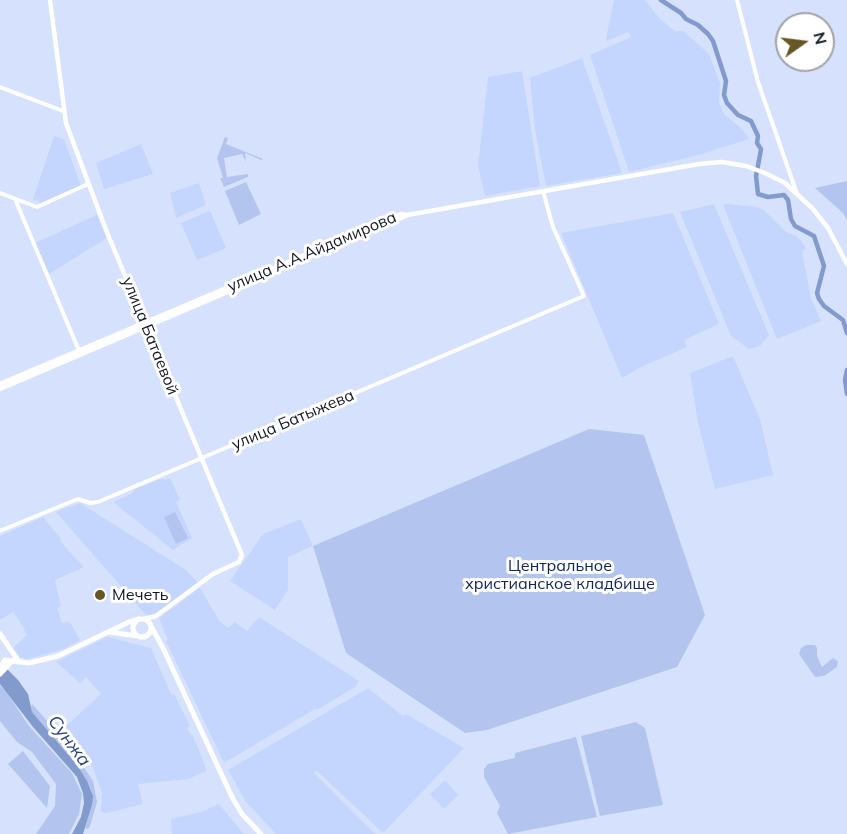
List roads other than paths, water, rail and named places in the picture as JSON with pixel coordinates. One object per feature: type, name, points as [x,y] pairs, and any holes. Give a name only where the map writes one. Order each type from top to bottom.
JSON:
[{"type":"main road","name":"улица Батаевой","points":[[50,0],[63,111],[88,184],[241,551],[242,559],[236,564],[213,574],[156,616]]},
{"type":"main road","name":"улица А.А.Айдамирова","points":[[0,386],[403,216],[699,164],[722,162],[746,166],[785,183],[828,228],[847,264]]},
{"type":"main road","points":[[4,664],[16,661],[29,663],[51,658],[141,619],[156,616]]},
{"type":"main road","points":[[140,637],[149,632],[156,616]]},
{"type":"main road","points":[[141,619],[151,626],[232,797],[242,814],[261,834]]},
{"type":"main road","points":[[140,637],[134,633],[133,627],[134,622],[141,619]]},
{"type":"main road","points":[[106,633],[159,642]]},
{"type":"main road","points":[[0,634],[16,661]]},
{"type":"main road","points":[[0,640],[9,650]]},
{"type":"main road","points":[[0,674],[9,650]]},
{"type":"street","points":[[738,0],[758,81],[796,192]]},
{"type":"street","points":[[0,87],[63,111]]},
{"type":"street","points":[[0,193],[37,207],[88,184]]},
{"type":"street","name":"улица Батыжева","points":[[0,531],[78,499],[90,503],[99,502],[584,296],[554,227],[543,191]]},
{"type":"street","points":[[15,199],[80,353]]},
{"type":"waterway","points":[[661,0],[698,25],[713,41],[726,81],[724,95],[727,103],[738,115],[751,121],[758,136],[757,143],[761,149],[756,176],[758,194],[768,197],[784,195],[788,200],[791,219],[795,226],[814,236],[824,266],[817,293],[819,299],[824,306],[843,320],[847,333]]},
{"type":"waterway","points":[[847,370],[845,380],[847,394]]},
{"type":"place","name":"Мечеть","points":[[100,595]]},
{"type":"park label","name":"Центральное христианское кладбище","points":[[560,575]]},
{"type":"water label","name":"Сунжа","points":[[69,741]]}]
